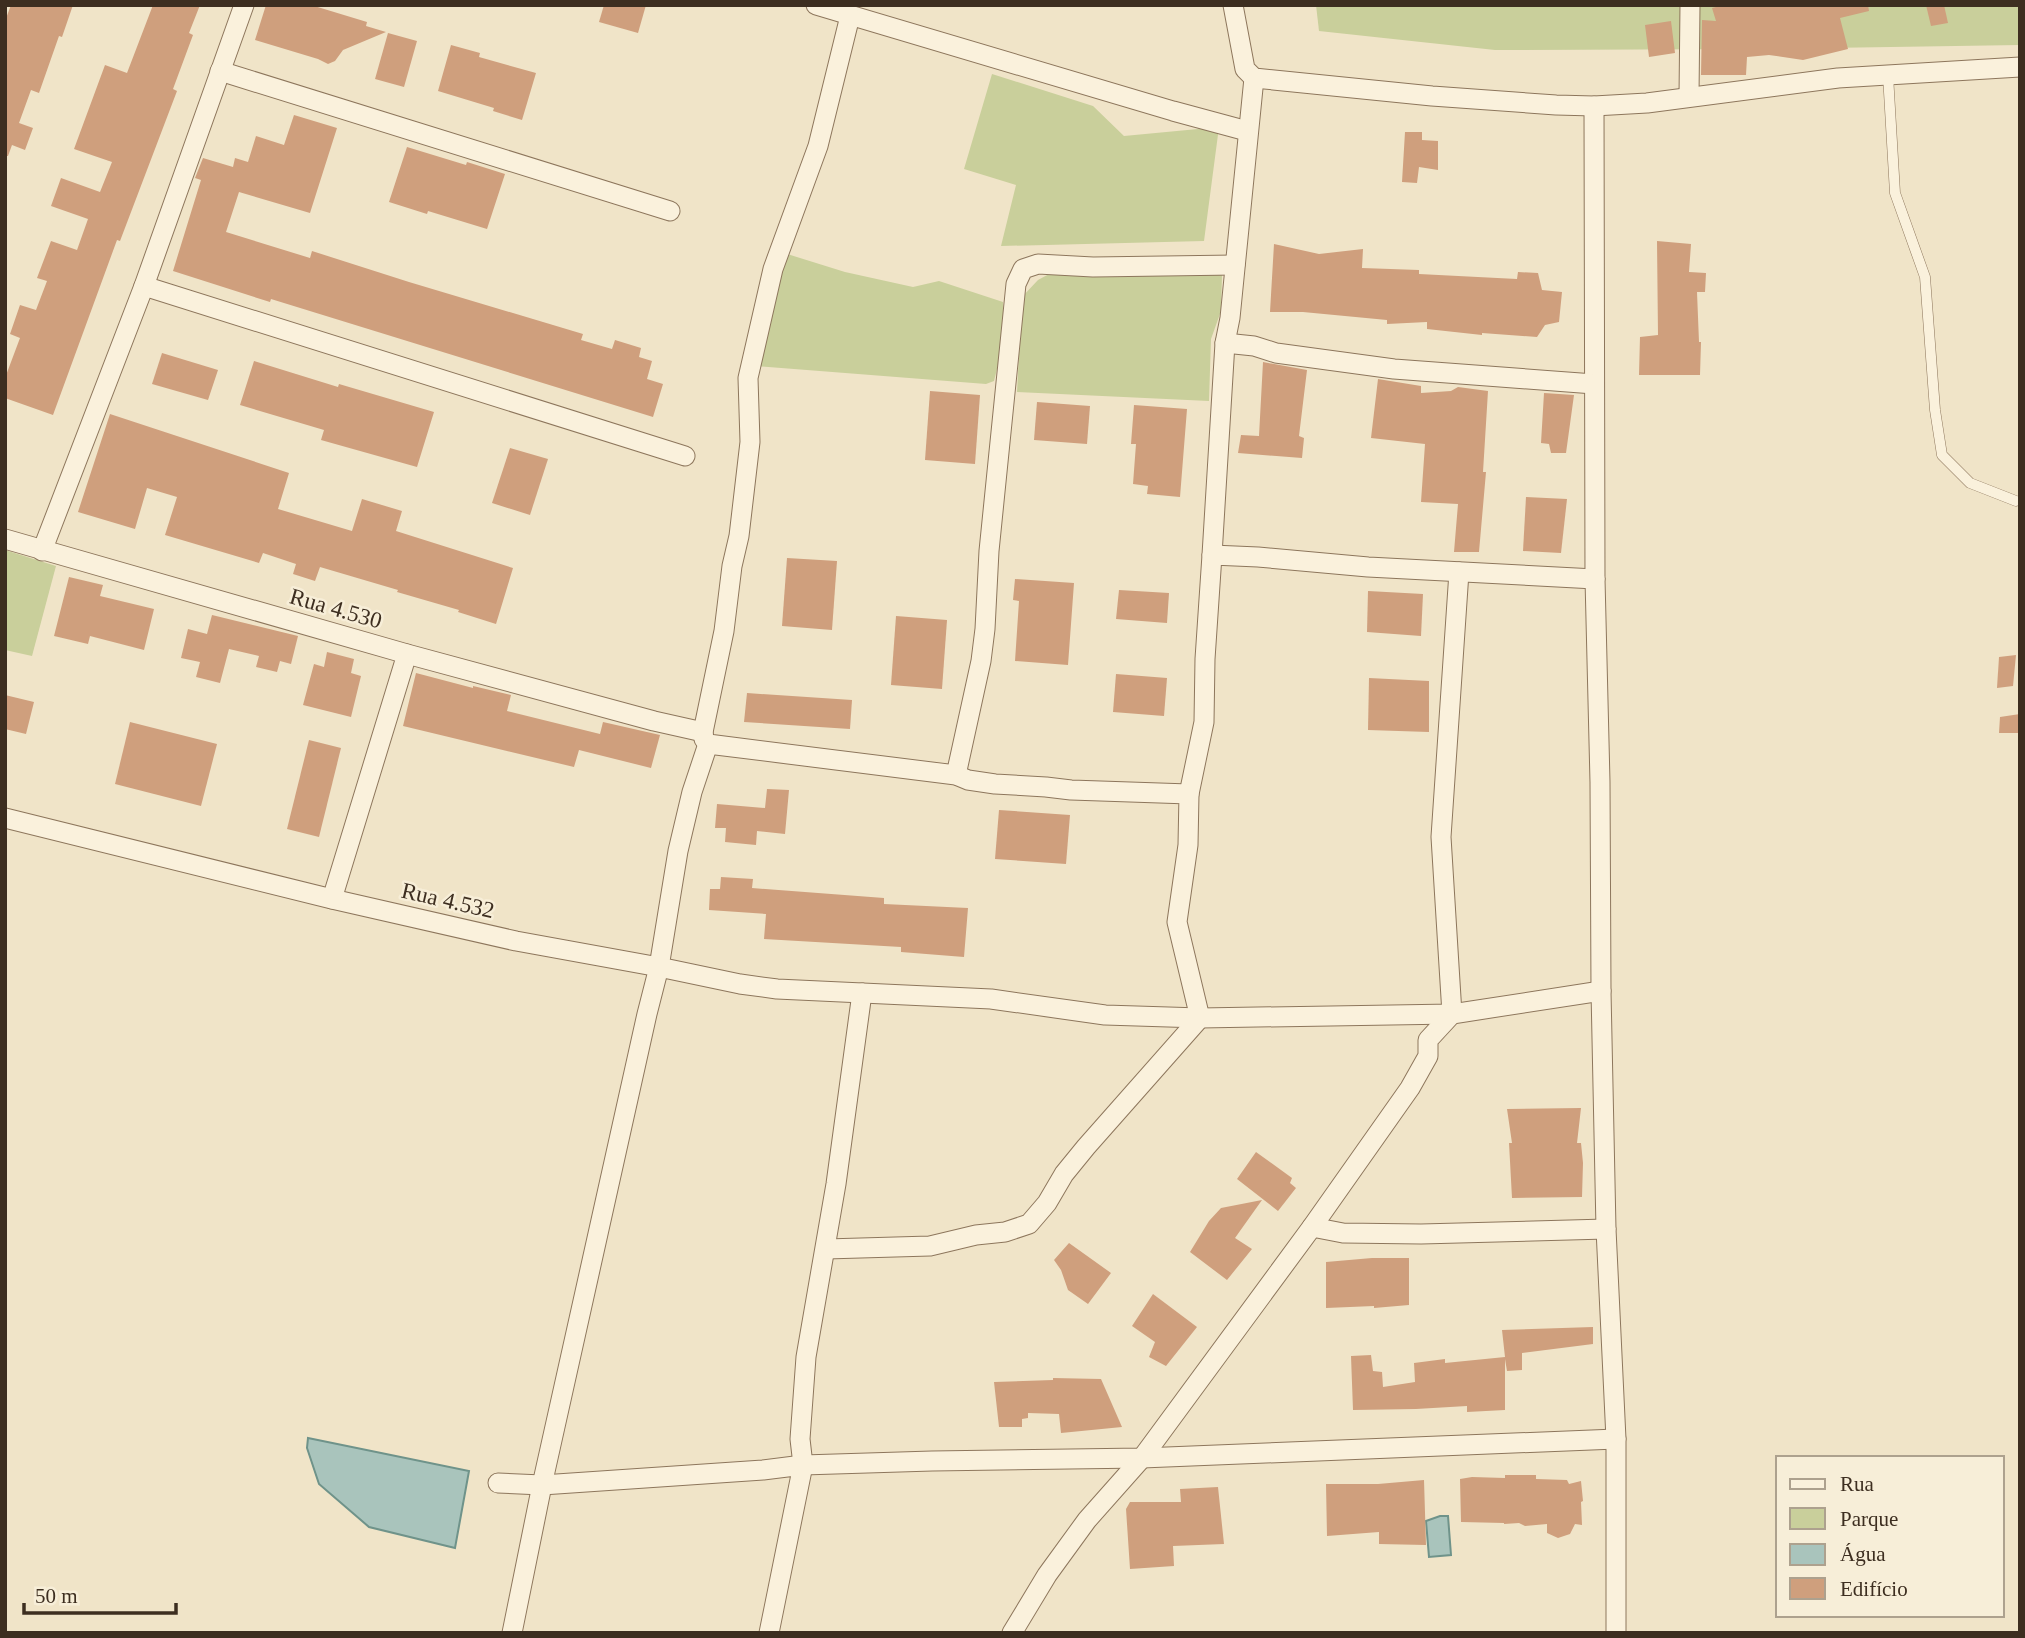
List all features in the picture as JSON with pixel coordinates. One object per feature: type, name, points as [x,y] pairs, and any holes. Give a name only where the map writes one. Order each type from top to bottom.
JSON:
[{"type":"street","points":[[42,551],[144,286],[244,5]]},
{"type":"street","points":[[816,5],[1248,131]]},
{"type":"street","points":[[1233,5],[1245,69],[1254,78],[1432,96],[1594,106],[1647,103],[1838,78],[2020,67]]},
{"type":"street","points":[[1689,5],[1689,96]]},
{"type":"street","points":[[512,1633],[542,1485],[659,967],[678,852],[706,738],[739,536],[750,442],[748,378],[773,269],[818,146],[850,16]]},
{"type":"street","points":[[220,71],[670,211]]},
{"type":"street","points":[[826,1249],[930,1246],[976,1234],[1005,1232],[1029,1224],[1086,1147],[1200,1018],[1177,922],[1188,845],[1189,794],[1205,722],[1205,659],[1225,344],[1230,318],[1254,78]]},
{"type":"street","points":[[1594,106],[1595,579],[1606,1229],[1616,1439],[1616,1633]]},
{"type":"street","points":[[956,775],[981,661],[989,551],[1016,284],[1023,269],[1038,264],[1093,267],[1235,265]]},
{"type":"street","points":[[144,286],[685,456]]},
{"type":"street","points":[[1225,344],[1254,346],[1276,353],[1394,369],[1594,384]]},
{"type":"street","name":"Rua 4.530","points":[[5,539],[407,654],[654,721],[706,738],[1008,785],[1189,794]]},
{"type":"street","points":[[1212,555],[1368,567],[1595,579]]},
{"type":"street","points":[[1012,1633],[1047,1575],[1087,1520],[1142,1458],[1312,1227],[1410,1088],[1428,1056],[1428,1040],[1452,1014],[1441,837],[1459,572]]},
{"type":"street","points":[[332,899],[407,654]]},
{"type":"street","name":"Rua 4.532","points":[[5,818],[332,899],[516,941],[776,989],[992,999],[1105,1015],[1200,1018],[1452,1014],[1601,991]]},
{"type":"street","points":[[769,1633],[803,1465],[800,1439],[806,1357],[826,1249],[862,993]]},
{"type":"street","points":[[1312,1227],[1343,1233],[1421,1234],[1606,1229]]},
{"type":"street","points":[[498,1483],[542,1485],[803,1465],[1142,1458],[1616,1439]]},
{"type":"lane","points":[[1888,75],[1895,193],[1925,277],[1935,410],[1942,455],[1970,483],[2016,501]]},
{"type":"green space","points":[[1316,5],[2020,5],[2020,45],[1495,50],[1319,31]]},
{"type":"green space","points":[[992,74],[1093,106],[1124,136],[1219,127],[1204,241],[1001,246],[1016,185],[964,169]]},
{"type":"green space","points":[[784,253],[845,272],[913,287],[939,281],[1003,302],[1003,345],[994,381],[986,384],[756,366]]},
{"type":"green space","points":[[1051,273],[1222,275],[1221,311],[1211,339],[1209,401],[1017,392],[1022,297],[1038,280]]},
{"type":"green space","points":[[5,550],[56,566],[32,656],[5,650]]},
{"type":"water","points":[[308,1438],[469,1471],[455,1548],[369,1527],[319,1484],[307,1448]]},
{"type":"water","points":[[1448,1516],[1451,1555],[1429,1557],[1426,1521]]},
{"type":"building","points":[[11,5],[73,5],[39,93],[31,90],[19,123],[33,128],[25,150],[12,145],[8,156],[5,156],[5,21]]},
{"type":"building","points":[[153,5],[200,5],[189,33],[193,35],[173,89],[177,91],[120,241],[117,240],[53,415],[5,398],[5,378],[20,338],[10,334],[20,305],[36,310],[47,281],[37,278],[51,241],[77,250],[88,219],[51,206],[61,178],[100,192],[112,162],[74,149],[105,65],[127,73]]},
{"type":"building","points":[[266,5],[311,5],[367,22],[366,26],[386,32],[343,50],[335,61],[328,64],[255,40]]},
{"type":"building","points":[[604,5],[646,5],[638,33],[599,22]]},
{"type":"building","points":[[1724,5],[1868,5],[1869,11],[1840,18],[1848,49],[1803,60],[1769,55],[1747,57],[1746,75],[1701,75],[1702,20],[1716,21],[1712,8]]},
{"type":"building","points":[[1926,5],[1944,5],[1948,23],[1931,26]]},
{"type":"building","points":[[1671,21],[1675,53],[1649,57],[1645,25]]},
{"type":"building","points":[[388,33],[417,41],[404,87],[375,79]]},
{"type":"building","points":[[451,45],[480,53],[479,57],[536,73],[522,120],[493,111],[494,108],[438,91]]},
{"type":"building","points":[[294,115],[337,128],[310,213],[239,192],[226,232],[310,258],[312,251],[583,334],[581,340],[612,349],[615,340],[641,348],[639,357],[652,361],[647,379],[663,384],[653,417],[173,271],[201,180],[195,178],[203,158],[233,167],[235,158],[248,162],[256,136],[284,145]]},
{"type":"building","points":[[1405,132],[1422,132],[1422,140],[1438,141],[1438,170],[1419,167],[1417,183],[1402,182]]},
{"type":"building","points":[[407,147],[505,174],[487,229],[389,202]]},
{"type":"building","points":[[1657,241],[1691,244],[1689,272],[1706,273],[1705,292],[1697,292],[1701,342],[1700,375],[1639,375],[1640,337],[1658,335]]},
{"type":"building","points":[[1274,244],[1319,254],[1363,249],[1362,268],[1517,279],[1518,272],[1538,273],[1542,290],[1562,292],[1559,322],[1545,325],[1537,337],[1427,329],[1427,322],[1387,324],[1387,320],[1303,312],[1270,312]]},
{"type":"building","points":[[162,353],[218,370],[208,400],[152,384]]},
{"type":"building","points":[[254,361],[338,387],[339,384],[434,412],[417,467],[321,440],[324,430],[240,405]]},
{"type":"building","points":[[1263,362],[1307,370],[1299,436],[1304,438],[1302,458],[1238,453],[1241,435],[1259,436]]},
{"type":"building","points":[[1378,379],[1421,386],[1421,393],[1451,391],[1458,387],[1488,391],[1483,472],[1486,472],[1479,552],[1454,552],[1458,504],[1421,502],[1425,444],[1371,438]]},
{"type":"building","points":[[930,391],[980,395],[975,464],[925,460]]},
{"type":"building","points":[[1544,393],[1574,395],[1566,453],[1551,453],[1549,444],[1541,443]]},
{"type":"building","points":[[1037,402],[1090,406],[1087,444],[1034,440]]},
{"type":"building","points":[[1134,405],[1187,409],[1180,497],[1147,494],[1148,486],[1133,484],[1136,444],[1131,444]]},
{"type":"building","points":[[110,414],[289,473],[278,509],[352,531],[362,499],[402,511],[396,531],[513,568],[496,624],[397,592],[398,590],[320,567],[315,581],[293,574],[296,564],[263,553],[259,563],[165,535],[177,497],[147,488],[135,529],[78,512]]},
{"type":"building","points":[[510,448],[548,459],[530,515],[492,503]]},
{"type":"building","points":[[1526,497],[1567,499],[1561,553],[1523,551]]},
{"type":"building","points":[[787,558],[837,561],[832,630],[782,626]]},
{"type":"building","points":[[69,577],[103,585],[100,596],[154,609],[144,650],[90,636],[88,644],[54,636]]},
{"type":"building","points":[[1015,579],[1074,583],[1068,665],[1015,661],[1019,601],[1013,600]]},
{"type":"building","points":[[1119,590],[1169,593],[1167,623],[1116,619]]},
{"type":"building","points":[[1368,591],[1423,594],[1421,636],[1367,632]]},
{"type":"building","points":[[212,615],[298,636],[291,664],[280,661],[277,672],[256,667],[259,656],[229,649],[220,683],[196,677],[200,662],[181,658],[188,629],[207,634]]},
{"type":"building","points":[[896,616],[947,620],[942,689],[891,685]]},
{"type":"building","points":[[327,652],[354,659],[351,673],[361,676],[351,717],[303,705],[314,664],[324,667]]},
{"type":"building","points":[[2016,655],[2013,686],[1997,688],[1999,657]]},
{"type":"building","points":[[416,673],[511,695],[507,711],[600,734],[603,722],[660,735],[651,768],[579,750],[574,767],[403,726]]},
{"type":"building","points":[[1116,674],[1167,678],[1164,716],[1113,712]]},
{"type":"building","points":[[1369,678],[1429,681],[1429,732],[1368,730]]},
{"type":"building","points":[[747,693],[852,700],[850,729],[744,722]]},
{"type":"building","points":[[5,695],[34,702],[26,734],[5,729]]},
{"type":"building","points":[[2020,714],[2020,733],[1999,733],[2000,717]]},
{"type":"building","points":[[130,722],[217,744],[201,806],[115,784]]},
{"type":"building","points":[[309,740],[341,748],[319,837],[287,829]]},
{"type":"building","points":[[767,789],[789,790],[785,834],[757,831],[756,845],[725,842],[726,828],[715,828],[717,804],[765,808]]},
{"type":"building","points":[[999,810],[1070,815],[1066,864],[995,859]]},
{"type":"building","points":[[721,877],[753,879],[752,888],[884,898],[884,904],[968,908],[964,957],[901,952],[901,947],[764,939],[766,914],[709,910],[710,889],[720,889]]},
{"type":"building","points":[[1581,1108],[1577,1143],[1581,1143],[1583,1163],[1582,1197],[1512,1198],[1509,1143],[1512,1143],[1507,1109]]},
{"type":"building","points":[[1256,1152],[1292,1178],[1290,1183],[1296,1188],[1278,1211],[1237,1179]]},
{"type":"building","points":[[1262,1200],[1235,1238],[1252,1249],[1227,1280],[1190,1252],[1209,1221],[1221,1208]]},
{"type":"building","points":[[1069,1243],[1111,1273],[1088,1304],[1068,1290],[1061,1270],[1054,1260]]},
{"type":"building","points":[[1409,1258],[1409,1305],[1326,1308],[1326,1262]]},
{"type":"building","points":[[1153,1294],[1197,1327],[1166,1366],[1149,1357],[1155,1342],[1132,1326]]},
{"type":"building","points":[[1593,1327],[1593,1344],[1522,1353],[1522,1370],[1507,1371],[1505,1359],[1505,1410],[1467,1412],[1467,1406],[1353,1410],[1351,1356],[1371,1355],[1373,1371],[1382,1372],[1383,1387],[1415,1382],[1414,1363],[1505,1357],[1502,1330]]},
{"type":"building","points":[[1053,1378],[1101,1379],[1122,1427],[1061,1433],[1059,1414],[1028,1413],[1028,1418],[1022,1419],[1022,1427],[999,1427],[994,1382]]},
{"type":"building","points":[[1505,1475],[1536,1475],[1536,1479],[1567,1480],[1569,1484],[1581,1481],[1582,1525],[1575,1524],[1570,1534],[1558,1538],[1547,1533],[1547,1524],[1525,1526],[1519,1523],[1461,1522],[1460,1479],[1505,1478]]},
{"type":"building","points":[[1424,1480],[1426,1545],[1379,1544],[1379,1532],[1327,1536],[1326,1484],[1378,1484]]},
{"type":"building","points":[[1218,1487],[1224,1544],[1173,1546],[1174,1566],[1130,1569],[1126,1509],[1130,1502],[1181,1502],[1180,1489]]}]
